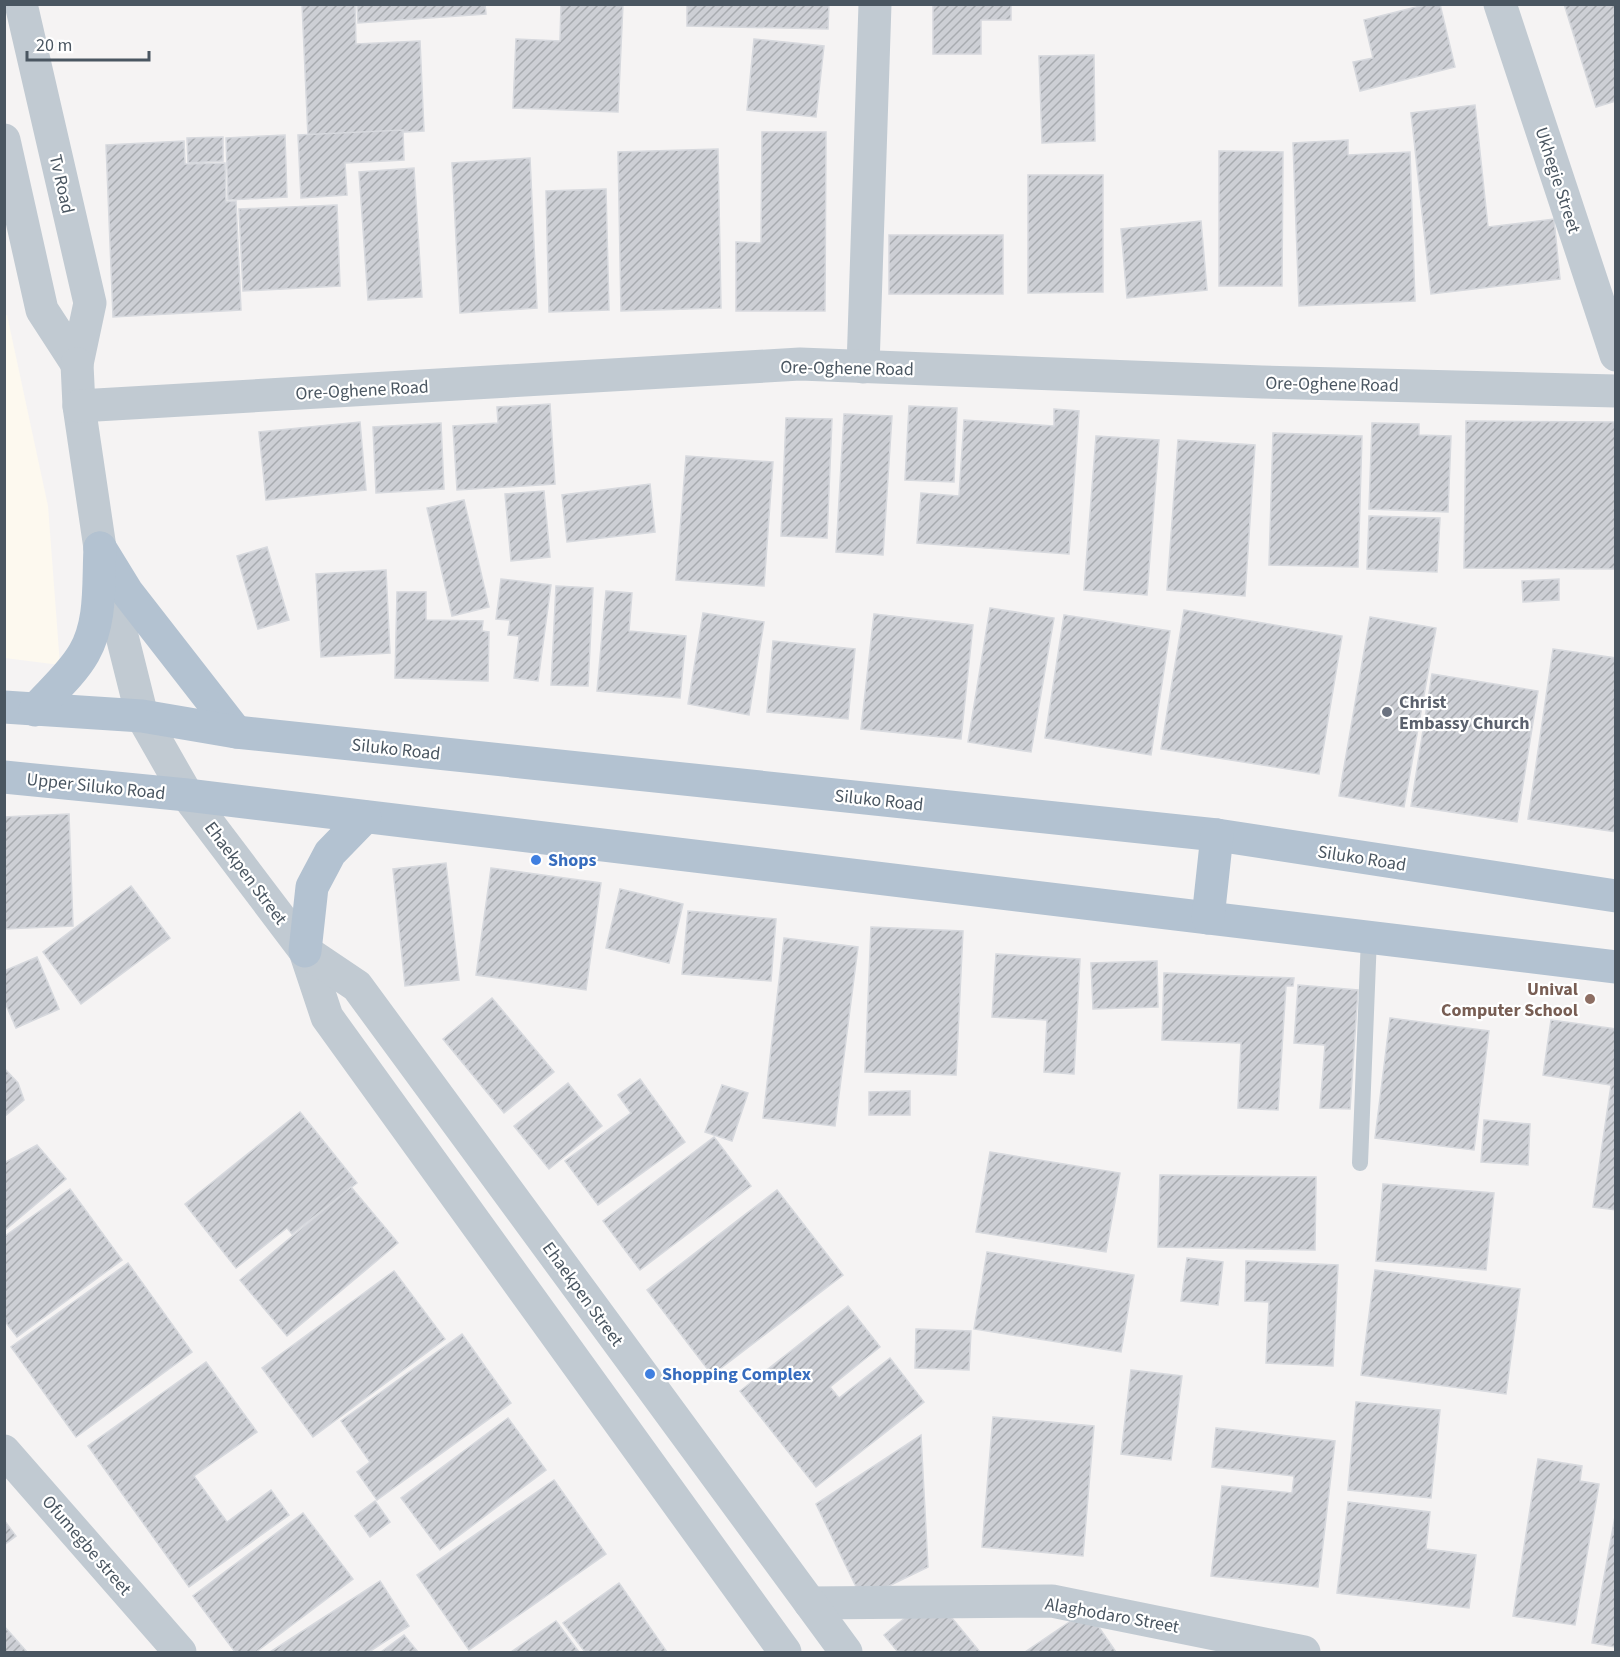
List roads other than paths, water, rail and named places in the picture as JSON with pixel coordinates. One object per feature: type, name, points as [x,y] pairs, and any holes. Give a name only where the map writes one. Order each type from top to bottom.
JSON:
[{"type":"main road","points":[[20,709],[83,655],[96,621],[99,548]]},
{"type":"main road","points":[[99,548],[127,592],[236,732]]},
{"type":"main road","points":[[20,709],[142,716]]},
{"type":"main road","name":"Siluko Road","points":[[142,716],[236,732],[1216,835],[1616,896]]},
{"type":"main road","name":"Upper Siluko Road","points":[[4,777],[187,795]]},
{"type":"main road","points":[[187,795],[1616,967]]},
{"type":"main road","points":[[305,951],[312,887],[330,853],[365,817]]},
{"type":"main road","points":[[1208,918],[1216,835]]},
{"type":"street","name":"Tv Road","points":[[21,4],[90,303],[77,364],[79,406],[99,548],[142,716]]},
{"type":"street","points":[[863,367],[875,4]]},
{"type":"street","name":"Ukhegie Street","points":[[1500,4],[1616,355]]},
{"type":"street","points":[[4,140],[42,310],[77,364]]},
{"type":"street","name":"Ore-Oghene Road","points":[[79,406],[800,364],[1262,382],[1616,391]]},
{"type":"street","name":"Ehaekpen Street","points":[[142,716],[187,795],[305,951],[327,1017],[785,1653]]},
{"type":"street","name":"Ehaekpen Street","points":[[305,951],[357,986],[846,1653]]},
{"type":"street","name":"Ofumegbe street","points":[[4,1451],[167,1648]]},
{"type":"street","name":"Alaghodaro Street","points":[[810,1603],[1052,1601],[1304,1653]]},
{"type":"lane","points":[[1360,1163],[1369,937]]},
{"type":"place","name":"Christ Embassy Church","points":[[1387,712]]},
{"type":"place","name":"Shops","points":[[536,860]]},
{"type":"place","name":"Unival Computer School","points":[[1590,999]]},
{"type":"place","name":"Shopping Complex","points":[[650,1374]]}]
